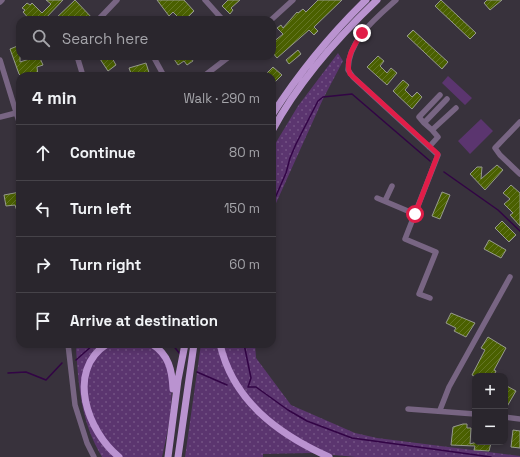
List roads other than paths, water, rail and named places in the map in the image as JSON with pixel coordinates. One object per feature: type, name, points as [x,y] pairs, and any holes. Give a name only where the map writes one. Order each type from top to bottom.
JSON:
[{"type":"main road","points":[[276,109],[316,54],[366,0]]},
{"type":"main road","points":[[276,125],[329,51],[377,0]]},
{"type":"main road","points":[[103,348],[94,356],[86,375],[85,394],[88,415],[97,434],[104,444],[119,457]]},
{"type":"main road","points":[[156,348],[162,353],[171,368],[174,407]]},
{"type":"main road","points":[[168,457],[174,407],[184,348]]},
{"type":"main road","points":[[178,457],[193,348]]},
{"type":"main road","points":[[222,348],[232,376],[258,412],[282,432],[315,451],[329,457]]},
{"type":"main road","points":[[163,457],[170,438]]},
{"type":"street","points":[[102,16],[117,0]]},
{"type":"street","points":[[205,0],[219,16]]},
{"type":"street","points":[[275,16],[293,0]]},
{"type":"street","points":[[396,0],[358,39],[350,57],[348,70],[353,77],[438,154],[406,239],[436,252],[419,294],[430,298]]},
{"type":"street","points":[[78,60],[82,72]]},
{"type":"street","points":[[155,60],[162,72]]},
{"type":"street","points":[[209,72],[225,60]]},
{"type":"street","points":[[0,61],[16,113],[0,117]]},
{"type":"street","points":[[429,147],[438,137],[419,117],[440,95]]},
{"type":"street","points":[[424,123],[447,99]]},
{"type":"street","points":[[432,130],[456,108]]},
{"type":"street","points":[[520,122],[496,148],[500,155],[520,174]]},
{"type":"street","points":[[385,201],[392,186]]},
{"type":"street","points":[[377,198],[415,214]]},
{"type":"street","points":[[440,410],[449,387],[510,277]]},
{"type":"street","points":[[69,348],[76,405],[80,422],[94,457]]},
{"type":"street","points":[[408,409],[440,410],[472,414]]},
{"type":"street","points":[[508,417],[520,418]]},
{"type":"waterway","points":[[276,196],[296,144],[318,101],[323,97],[352,94],[430,161]]},
{"type":"waterway","points":[[444,172],[498,210],[520,231]]},
{"type":"waterway","points":[[76,360],[90,348]]},
{"type":"waterway","points":[[175,348],[180,354]]},
{"type":"waterway","points":[[245,348],[251,378],[248,387],[256,387],[288,410],[307,421],[352,438],[491,457]]},
{"type":"waterway","points":[[8,373],[26,372],[46,380],[62,363]]},
{"type":"waterway","points":[[197,372],[227,385]]}]
